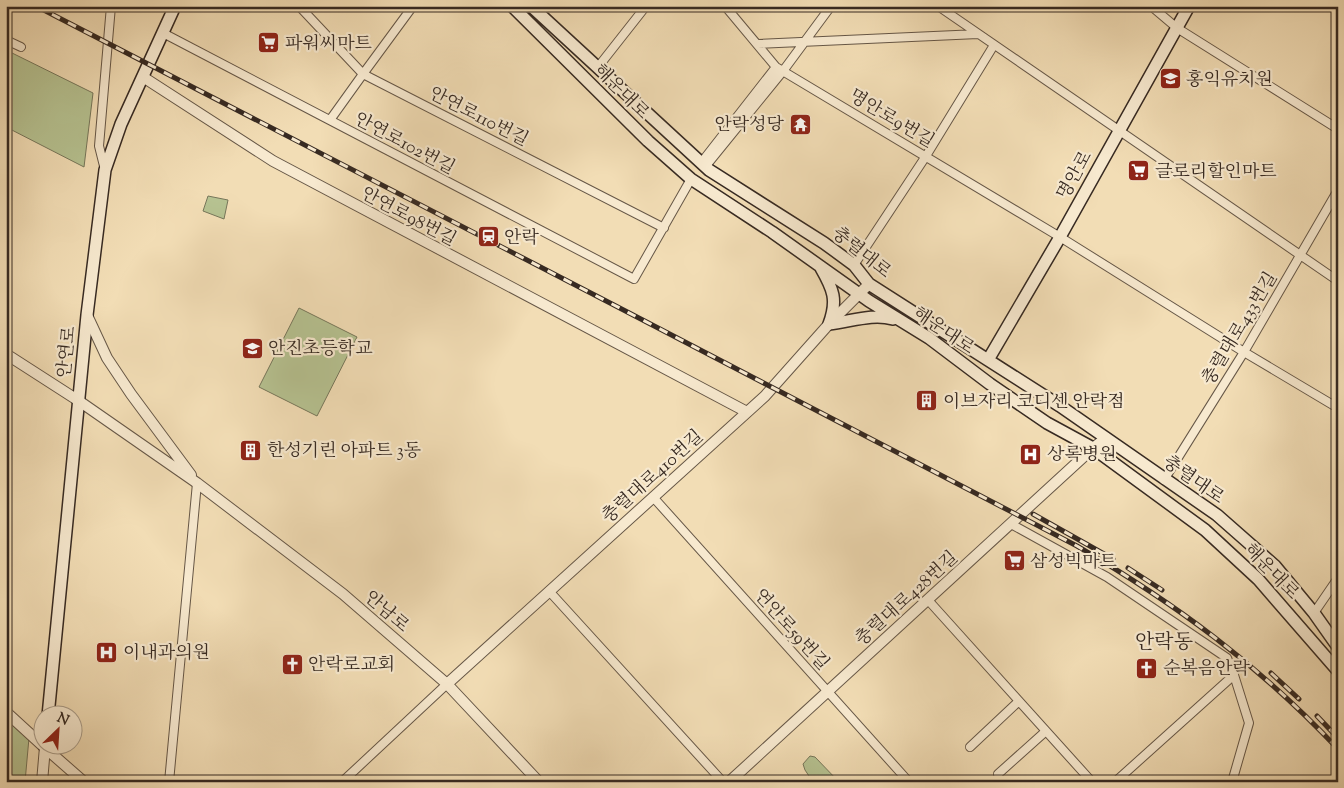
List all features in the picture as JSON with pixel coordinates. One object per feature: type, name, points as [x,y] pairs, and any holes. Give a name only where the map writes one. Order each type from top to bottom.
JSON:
[{"type":"main road","name":"안연로","points":[[49,706],[87,315],[105,170],[114,142],[175,6]]},
{"type":"main road","name":"해운대로","points":[[510,6],[648,141],[691,179],[772,232],[900,321],[929,338],[990,384],[1047,423],[1092,448],[1205,530],[1258,579],[1338,671]]},
{"type":"main road","name":"명안로","points":[[988,360],[1060,237],[1189,6]]},
{"type":"main road","name":"충렬대로","points":[[533,8],[703,165],[803,229],[854,265],[869,284],[1106,438],[1217,515],[1275,566],[1314,613],[1338,647]]},
{"type":"main road","points":[[820,266],[833,289],[832,316],[829,324]]},
{"type":"main road","points":[[829,324],[870,317],[885,317],[900,321]]},
{"type":"street","points":[[105,170],[99,146],[111,6]]},
{"type":"street","name":"안연로110번길","points":[[299,6],[363,74],[664,228]]},
{"type":"street","points":[[330,120],[413,6]]},
{"type":"street","points":[[598,67],[646,6]]},
{"type":"street","name":"명안로9번길","points":[[725,6],[780,69],[1060,237],[1244,352],[1338,408]]},
{"type":"street","points":[[703,165],[804,42],[831,6]]},
{"type":"street","points":[[938,6],[1338,282]]},
{"type":"street","points":[[1151,6],[1177,28],[1338,129]]},
{"type":"street","name":"안연로102번길","points":[[163,33],[634,280],[664,228]]},
{"type":"street","points":[[758,44],[978,34]]},
{"type":"street","points":[[6,40],[21,47]]},
{"type":"street","points":[[854,265],[926,156],[994,45]]},
{"type":"street","name":"안연로98번길","points":[[143,77],[273,161],[747,412]]},
{"type":"street","points":[[664,228],[691,179]]},
{"type":"street","name":"충렬대로433번길","points":[[1164,480],[1244,352],[1338,190]]},
{"type":"street","name":"충렬대로410번길","points":[[447,684],[765,396],[829,324],[869,284]]},
{"type":"street","name":"안남로","points":[[87,315],[107,358],[131,394],[197,483]]},
{"type":"street","name":"안남로","points":[[6,354],[79,401],[197,483],[343,594],[447,684],[539,782]]},
{"type":"street","name":"충렬대로428번길","points":[[729,782],[1092,448],[1106,438]]},
{"type":"street","points":[[169,782],[197,483]]},
{"type":"street","name":"연안로59번길","points":[[653,497],[909,782]]},
{"type":"street","points":[[1011,524],[1107,577],[1226,658],[1234,675],[1249,723],[1232,782]]},
{"type":"street","points":[[1314,613],[1338,578]]},
{"type":"street","points":[[549,591],[723,782]]},
{"type":"street","points":[[928,600],[1092,782]]},
{"type":"street","points":[[1115,782],[1234,675]]},
{"type":"street","points":[[347,780],[447,684]]},
{"type":"street","points":[[970,747],[1019,701]]},
{"type":"street","points":[[6,712],[32,736]]},
{"type":"street","points":[[998,774],[1046,731]]},
{"type":"street","points":[[42,782],[43,756]]},
{"type":"street","points":[[54,756],[84,782]]},
{"type":"green space","points":[[6,50],[93,93],[84,167],[6,127]]},
{"type":"green space","points":[[208,196],[228,200],[224,219],[203,211]]},
{"type":"green space","points":[[299,308],[357,337],[317,416],[259,387]]},
{"type":"green space","points":[[6,717],[29,738],[25,782],[6,782]]},
{"type":"green space","points":[[810,756],[815,757],[839,782],[813,782],[803,764]]},
{"type":"railway","points":[[36,6],[1077,546],[1148,590],[1215,638],[1278,690],[1338,749]]},
{"type":"railway","points":[[1033,514],[1113,559]]},
{"type":"railway","points":[[1128,568],[1162,590]]},
{"type":"railway","points":[[1271,673],[1299,699]]},
{"type":"railway","points":[[1317,716],[1338,738]]},
{"type":"place","name":"파워씨마트","points":[[269,43]]},
{"type":"place","name":"홍익유치원","points":[[1170,79]]},
{"type":"place","name":"안락성당","points":[[800,124]]},
{"type":"place","name":"글로리할인마트","points":[[1139,171]]},
{"type":"place","name":"안락","points":[[488,237]]},
{"type":"place","name":"안진초등학교","points":[[252,348]]},
{"type":"place","name":"이브자리 코디센 안락점","points":[[927,401]]},
{"type":"place","name":"한성기린 아파트 3동","points":[[251,450]]},
{"type":"place","name":"상록병원","points":[[1031,454]]},
{"type":"place","name":"삼성빅마트","points":[[1014,561]]},
{"type":"place","name":"이내과의원","points":[[107,652]]},
{"type":"place","name":"안락로교회","points":[[292,664]]},
{"type":"place","name":"순복음안락","points":[[1147,668]]},
{"type":"district","name":"안락동","points":[[1164,641]]}]
